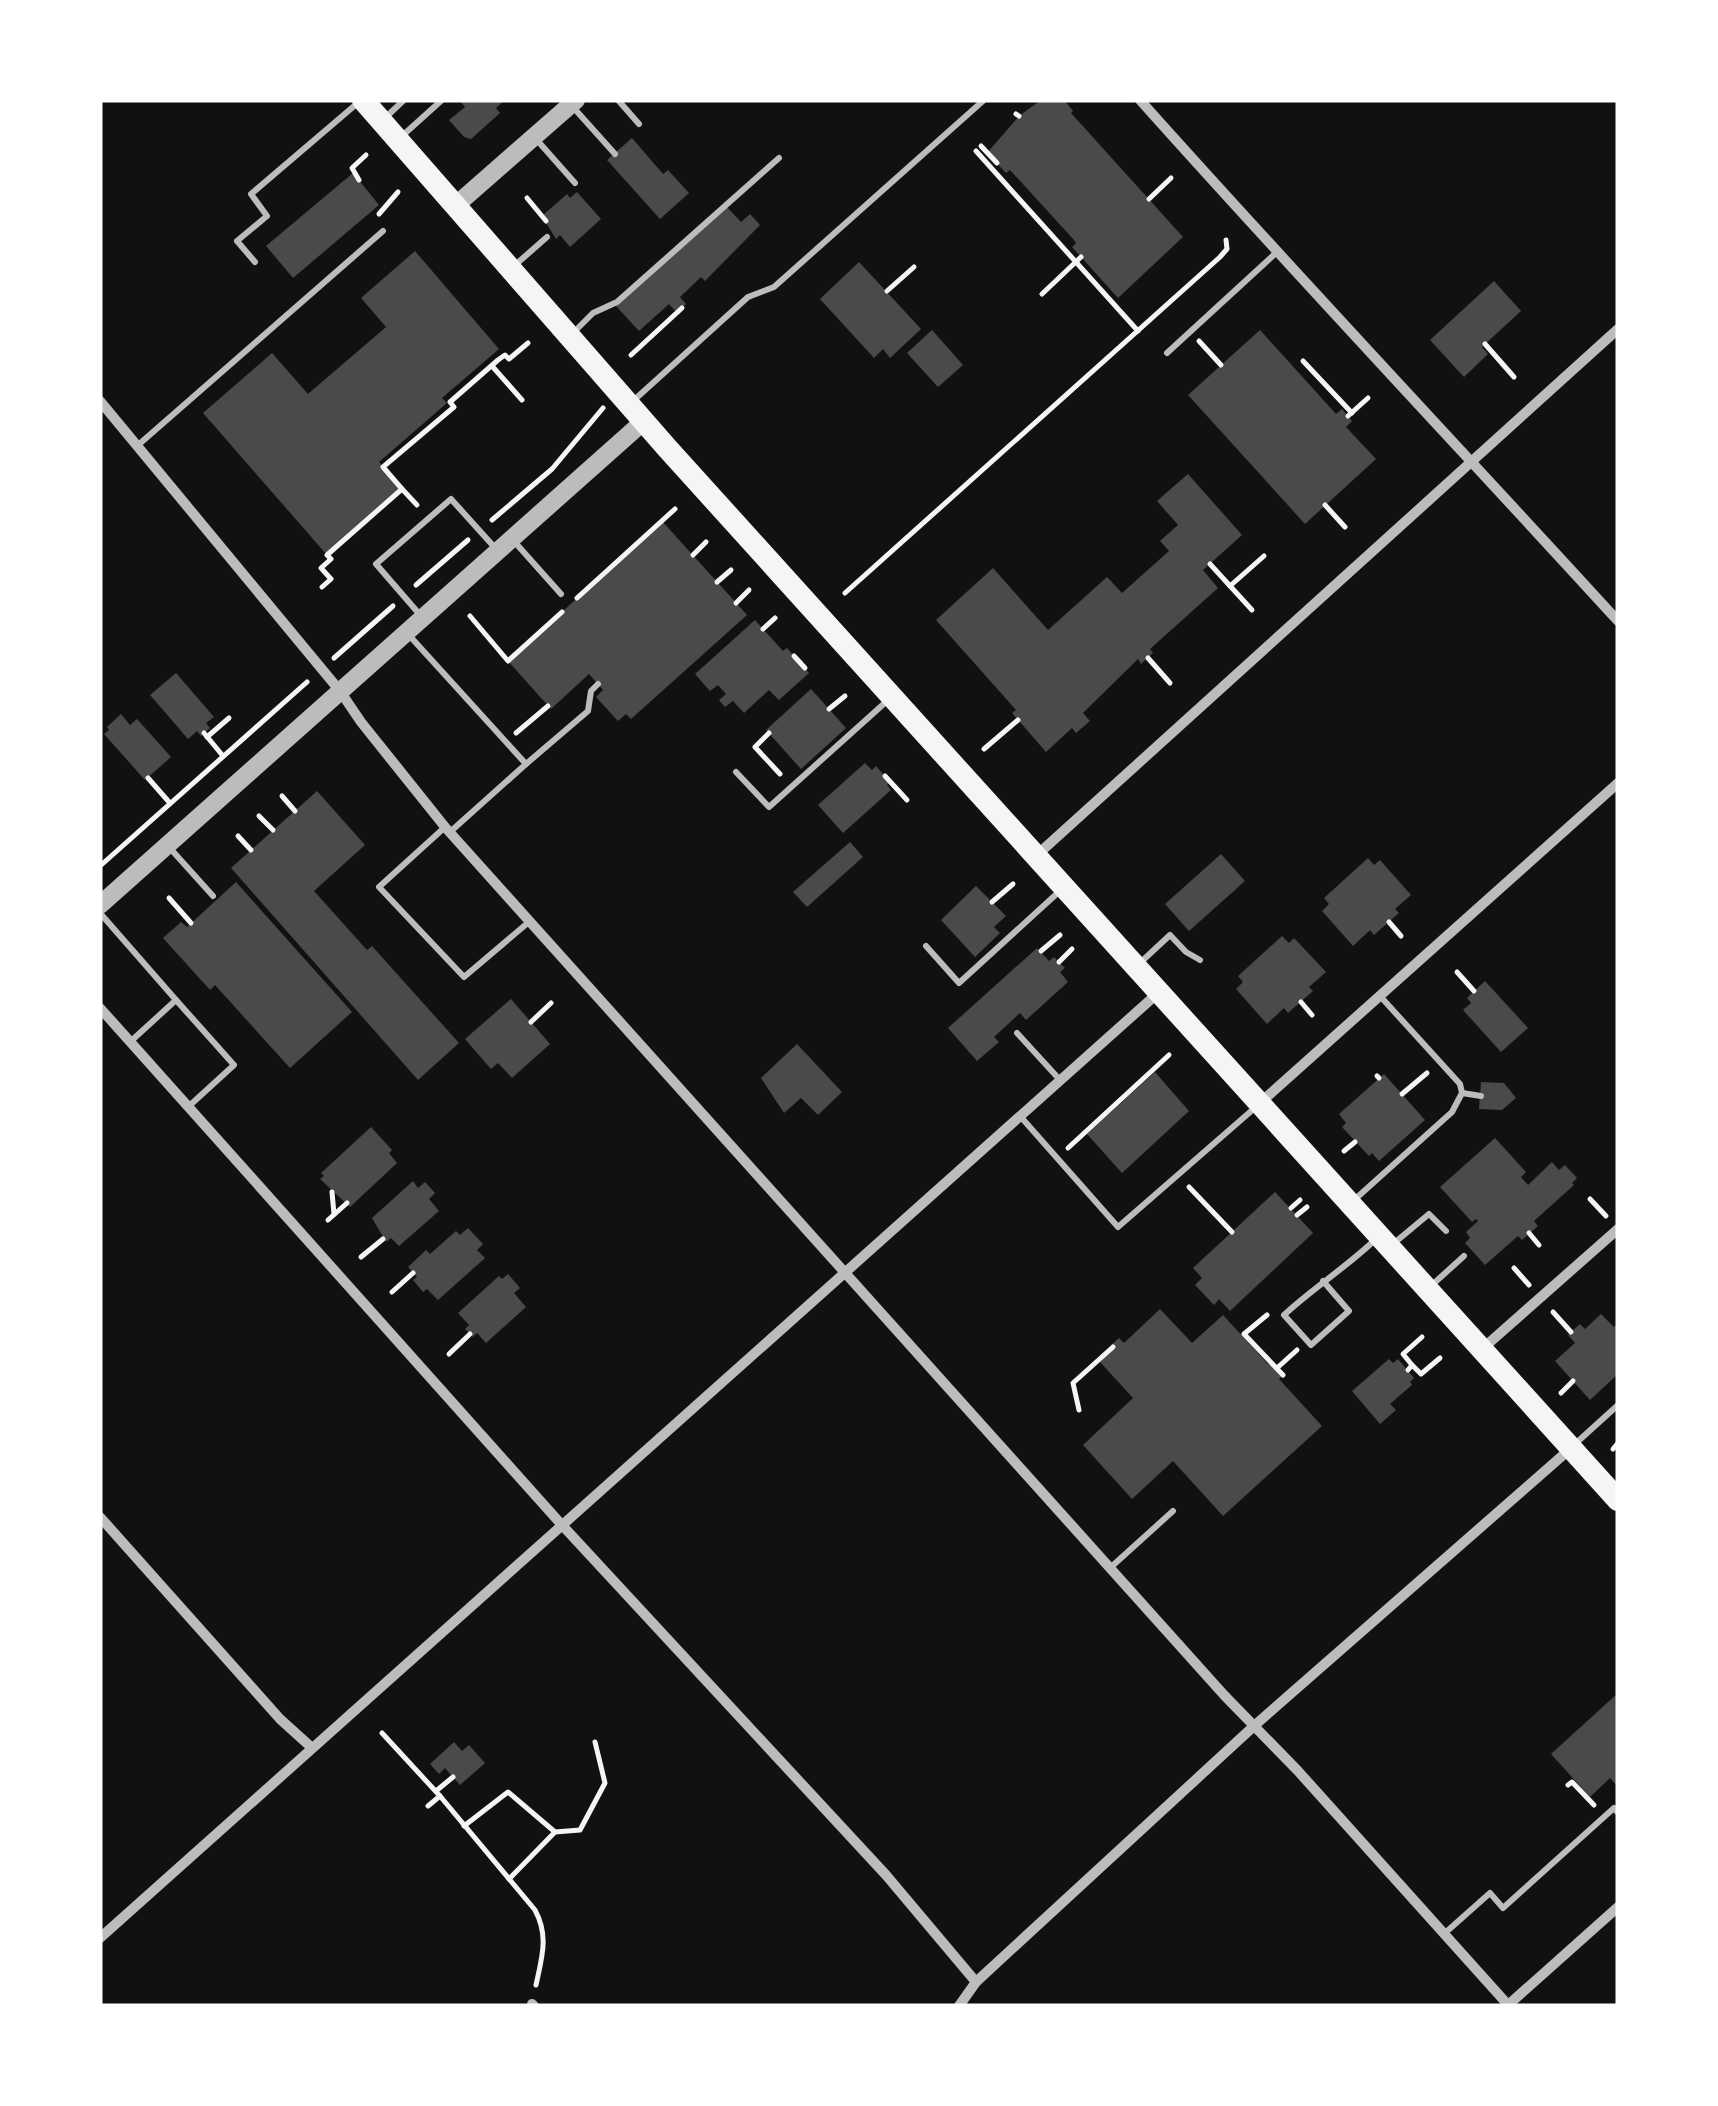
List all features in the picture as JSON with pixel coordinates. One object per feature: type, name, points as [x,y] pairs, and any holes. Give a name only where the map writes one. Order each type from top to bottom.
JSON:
[{"type":"main road","points":[[362,100],[637,413],[1258,1105],[1615,1492]]},
{"type":"street","points":[[1140,100],[1618,621]]},
{"type":"street","points":[[456,206],[574,102]]},
{"type":"street","points":[[1036,856],[1618,329]]},
{"type":"street","points":[[100,400],[340,691],[448,830],[1508,2006],[1618,1907]]},
{"type":"street","points":[[100,905],[505,545],[637,413]]},
{"type":"street","points":[[1258,1105],[1618,784]]},
{"type":"street","points":[[100,1938],[1158,992]]},
{"type":"street","points":[[100,1008],[562,1524],[886,1875],[976,1982]]},
{"type":"street","points":[[1482,1350],[1618,1228]]},
{"type":"street","points":[[959,2006],[976,1982],[1254,1726],[1571,1448]]},
{"type":"street","points":[[100,1518],[280,1719],[310,1747]]},
{"type":"lane","points":[[255,262],[237,240],[267,216],[251,194],[362,100]]},
{"type":"lane","points":[[381,121],[404,100]]},
{"type":"lane","points":[[398,140],[442,100]]},
{"type":"lane","points":[[618,100],[639,124]]},
{"type":"lane","points":[[637,413],[748,297],[774,287],[984,100]]},
{"type":"lane","points":[[574,102],[614,154]]},
{"type":"lane","points":[[534,137],[575,183]]},
{"type":"lane","points":[[570,336],[593,313],[617,302],[779,158]]},
{"type":"lane","points":[[137,446],[383,231]]},
{"type":"lane","points":[[511,270],[547,232]]},
{"type":"lane","points":[[1167,353],[1277,252]]},
{"type":"lane","points":[[422,618],[376,564],[451,498],[561,594]]},
{"type":"lane","points":[[406,632],[526,764]]},
{"type":"lane","points":[[530,921],[464,977],[378,886],[588,711],[591,691],[598,684]]},
{"type":"lane","points":[[736,772],[769,807],[891,696]]},
{"type":"lane","points":[[168,845],[212,896]]},
{"type":"lane","points":[[926,946],[958,983],[1064,887]]},
{"type":"lane","points":[[100,913],[234,1065],[188,1107]]},
{"type":"lane","points":[[1136,966],[1170,934],[1186,952],[1200,960]]},
{"type":"lane","points":[[1349,1206],[1452,1112],[1462,1093],[1460,1084],[1380,996]]},
{"type":"lane","points":[[130,1042],[176,1000]]},
{"type":"lane","points":[[1017,1033],[1060,1081]]},
{"type":"lane","points":[[1462,1093],[1480,1096]]},
{"type":"lane","points":[[1020,1116],[1118,1227],[1258,1105]]},
{"type":"lane","points":[[1323,1282],[1349,1311],[1311,1345],[1284,1315],[1323,1282],[1428,1214],[1446,1231]]},
{"type":"lane","points":[[1427,1291],[1464,1256]]},
{"type":"lane","points":[[1571,1448],[1618,1404]]},
{"type":"lane","points":[[1110,1568],[1172,1510]]},
{"type":"lane","points":[[1444,1934],[1490,1892],[1504,1908],[1614,1808],[1618,1812]]},
{"type":"path","points":[[997,163],[978,149],[1138,330]]},
{"type":"path","points":[[359,180],[352,168],[366,155]]},
{"type":"path","points":[[1149,199],[1171,178]]},
{"type":"path","points":[[383,231],[378,216],[398,192]]},
{"type":"path","points":[[527,198],[550,226],[547,232]]},
{"type":"path","points":[[846,593],[1220,257],[1227,249],[1226,240]]},
{"type":"path","points":[[1042,294],[1078,260]]},
{"type":"path","points":[[886,291],[914,267]]},
{"type":"path","points":[[632,355],[684,310]]},
{"type":"path","points":[[322,587],[330,579],[321,568],[331,559],[327,555],[402,489],[383,467],[413,437],[454,407],[450,402],[492,366],[496,357],[505,354],[509,360],[528,342]]},
{"type":"path","points":[[1485,344],[1514,377]]},
{"type":"path","points":[[1304,361],[1350,414],[1368,398]]},
{"type":"path","points":[[492,366],[522,400]]},
{"type":"path","points":[[504,510],[552,469],[579,440],[592,418]]},
{"type":"path","points":[[1325,505],[1344,526]]},
{"type":"path","points":[[640,541],[675,508]]},
{"type":"path","points":[[693,555],[706,542]]},
{"type":"path","points":[[420,582],[451,556]]},
{"type":"path","points":[[1230,586],[1264,556]]},
{"type":"path","points":[[1210,564],[1252,610]]},
{"type":"path","points":[[717,582],[731,570]]},
{"type":"path","points":[[736,602],[749,590]]},
{"type":"path","points":[[344,648],[386,613]]},
{"type":"path","points":[[470,616],[508,661],[520,650]]},
{"type":"path","points":[[763,629],[774,618]]},
{"type":"path","points":[[794,656],[805,668]]},
{"type":"path","points":[[1148,658],[1170,683]]},
{"type":"path","points":[[100,866],[303,686]]},
{"type":"path","points":[[829,710],[845,696]]},
{"type":"path","points":[[506,741],[548,706]]},
{"type":"path","points":[[223,756],[206,735],[229,718]]},
{"type":"path","points":[[984,748],[1018,720]]},
{"type":"path","points":[[769,733],[755,747],[792,786]]},
{"type":"path","points":[[885,776],[907,800]]},
{"type":"path","points":[[148,778],[170,803]]},
{"type":"path","points":[[282,796],[295,811]]},
{"type":"path","points":[[259,816],[273,830]]},
{"type":"path","points":[[238,836],[251,850]]},
{"type":"path","points":[[992,902],[1013,884]]},
{"type":"path","points":[[169,898],[191,923]]},
{"type":"path","points":[[1389,922],[1401,936]]},
{"type":"path","points":[[1041,952],[1060,935]]},
{"type":"path","points":[[1059,962],[1072,949]]},
{"type":"path","points":[[1457,972],[1474,991]]},
{"type":"path","points":[[1300,1002],[1312,1015]]},
{"type":"path","points":[[530,1022],[550,1003]]},
{"type":"path","points":[[1086,1132],[1156,1072],[1169,1055]]},
{"type":"path","points":[[1402,1094],[1431,1070]]},
{"type":"path","points":[[1344,1151],[1355,1142]]},
{"type":"path","points":[[1177,1176],[1232,1232]]},
{"type":"path","points":[[332,1192],[331,1217],[347,1203]]},
{"type":"path","points":[[1290,1208],[1300,1200]]},
{"type":"path","points":[[1297,1216],[1306,1207]]},
{"type":"path","points":[[1529,1233],[1539,1245]]},
{"type":"path","points":[[361,1257],[384,1238]]},
{"type":"path","points":[[392,1292],[413,1273]]},
{"type":"path","points":[[1283,1375],[1244,1334],[1264,1316],[1284,1315]]},
{"type":"path","points":[[448,1354],[470,1334]]},
{"type":"path","points":[[1422,1337],[1404,1354],[1410,1368],[1421,1374],[1440,1358]]},
{"type":"path","points":[[1277,1368],[1307,1340]]},
{"type":"path","points":[[1078,1410],[1073,1382],[1113,1346]]},
{"type":"path","points":[[1561,1393],[1573,1381]]},
{"type":"path","points":[[382,1733],[535,1910],[543,1926],[545,1944],[533,2005]]},
{"type":"path","points":[[510,1879],[555,1832],[580,1830],[605,1783],[595,1742]]},
{"type":"path","points":[[428,1806],[453,1776]]},
{"type":"path","points":[[1568,1785],[1572,1782],[1605,1816]]},
{"type":"path","points":[[464,1826],[508,1792],[555,1832]]},
{"type":"building","points":[[459,100],[505,100],[496,108],[500,113],[471,139],[464,137],[449,120],[465,107]]},
{"type":"building","points":[[1041,100],[1064,100],[1071,113],[1183,237],[1118,298],[1072,247],[1074,240],[1010,170],[1006,173],[987,153],[1019,116]]},
{"type":"building","points":[[632,138],[663,174],[668,170],[689,193],[660,219],[607,160]]},
{"type":"building","points":[[353,173],[379,205],[293,278],[266,246]]},
{"type":"building","points":[[577,192],[601,219],[570,247],[560,235],[556,239],[542,216],[567,194],[570,198]]},
{"type":"building","points":[[727,207],[741,222],[750,214],[760,225],[705,281],[701,277],[680,297],[686,304],[677,313],[669,304],[639,331],[616,306]]},
{"type":"building","points":[[415,251],[499,349],[442,398],[447,403],[379,462],[402,489],[327,555],[203,413],[272,353],[308,394],[386,327],[361,298]]},
{"type":"building","points":[[859,262],[921,329],[890,358],[883,349],[874,358],[820,299]]},
{"type":"building","points":[[1494,281],[1521,311],[1482,347],[1488,354],[1464,377],[1430,340]]},
{"type":"building","points":[[932,330],[963,365],[938,387],[907,353]]},
{"type":"building","points":[[1260,330],[1336,414],[1342,409],[1352,421],[1346,427],[1376,459],[1305,524],[1188,395]]},
{"type":"building","points":[[1188,474],[1242,535],[1203,570],[1218,588],[1150,649],[1153,653],[1141,664],[1138,659],[1083,713],[1090,721],[1076,733],[1072,728],[1046,752],[1012,713],[1016,710],[936,620],[993,568],[1048,630],[1107,577],[1122,593],[1169,551],[1160,541],[1178,525],[1157,501]]},
{"type":"building","points":[[662,521],[747,615],[631,719],[626,714],[618,721],[596,697],[603,690],[589,674],[551,709],[508,661]]},
{"type":"building","points":[[755,620],[809,673],[779,700],[769,690],[744,713],[733,701],[725,707],[719,700],[726,694],[718,685],[710,691],[695,674]]},
{"type":"building","points":[[176,673],[214,717],[206,723],[210,728],[201,736],[197,731],[188,739],[150,695]]},
{"type":"building","points":[[811,689],[846,728],[801,769],[766,730]]},
{"type":"building","points":[[121,714],[130,725],[137,719],[171,757],[145,780],[104,734]]},
{"type":"building","points":[[865,763],[872,770],[876,766],[890,782],[887,785],[891,790],[843,833],[818,805]]},
{"type":"building","points":[[317,791],[365,845],[314,891],[367,950],[372,946],[459,1043],[418,1080],[231,868]]},
{"type":"building","points":[[850,842],[863,857],[807,907],[793,892]]},
{"type":"building","points":[[1221,854],[1245,881],[1189,931],[1165,904]]},
{"type":"building","points":[[1368,858],[1374,865],[1380,860],[1411,895],[1395,909],[1399,913],[1374,935],[1370,930],[1353,946],[1322,911],[1329,904],[1324,898]]},
{"type":"building","points":[[236,882],[352,1012],[290,1068],[215,985],[210,990],[163,938],[181,922],[187,927]]},
{"type":"building","points":[[976,886],[1006,916],[994,927],[1000,933],[975,957],[941,920]]},
{"type":"building","points":[[1282,936],[1289,943],[1294,938],[1326,972],[1309,987],[1313,991],[1288,1013],[1284,1008],[1267,1024],[1236,989],[1243,982],[1238,976]]},
{"type":"building","points":[[1037,948],[1049,961],[1054,957],[1065,968],[1060,972],[1068,982],[1026,1020],[1020,1013],[994,1037],[999,1042],[977,1061],[948,1028]]},
{"type":"building","points":[[1485,981],[1528,1028],[1501,1052],[1463,1010],[1471,1003],[1467,998]]},
{"type":"building","points":[[511,999],[550,1044],[512,1078],[498,1063],[491,1069],[465,1039]]},
{"type":"building","points":[[797,1044],[842,1092],[818,1115],[801,1098],[784,1113],[761,1078]]},
{"type":"building","points":[[1155,1072],[1189,1111],[1122,1173],[1087,1134]]},
{"type":"building","points":[[1384,1074],[1425,1120],[1379,1161],[1372,1153],[1369,1156],[1342,1127],[1346,1123],[1339,1114]]},
{"type":"building","points":[[1481,1082],[1504,1083],[1516,1098],[1502,1110],[1479,1109]]},
{"type":"building","points":[[371,1127],[392,1150],[389,1153],[397,1163],[350,1207],[320,1179],[324,1176],[321,1173]]},
{"type":"building","points":[[1495,1138],[1526,1172],[1521,1177],[1528,1185],[1552,1162],[1559,1170],[1565,1165],[1577,1178],[1534,1221],[1538,1226],[1522,1240],[1518,1236],[1485,1265],[1465,1243],[1470,1238],[1466,1232],[1478,1221],[1472,1222],[1440,1187]]},
{"type":"building","points":[[413,1181],[418,1188],[425,1182],[435,1193],[429,1199],[439,1211],[399,1246],[391,1238],[386,1242],[372,1218]]},
{"type":"building","points":[[1275,1192],[1313,1233],[1230,1311],[1219,1299],[1214,1305],[1195,1285],[1202,1278],[1193,1268]]},
{"type":"building","points":[[468,1228],[483,1244],[477,1250],[485,1258],[438,1300],[427,1289],[423,1292],[408,1267],[426,1250],[430,1254],[456,1231],[460,1235]]},
{"type":"building","points":[[508,1274],[520,1288],[514,1293],[526,1307],[486,1343],[477,1333],[473,1337],[465,1329],[469,1325],[458,1313],[499,1276],[502,1279]]},
{"type":"building","points":[[1160,1309],[1192,1343],[1223,1315],[1283,1375],[1279,1379],[1322,1426],[1223,1516],[1173,1461],[1132,1499],[1083,1445],[1133,1398],[1100,1362],[1114,1348],[1111,1345],[1119,1338],[1124,1343]]},
{"type":"building","points":[[1601,1314],[1614,1327],[1618,1323],[1618,1374],[1590,1400],[1555,1361],[1575,1343],[1568,1335],[1580,1324],[1585,1329]]},
{"type":"building","points":[[1389,1359],[1393,1363],[1398,1359],[1414,1378],[1412,1385],[1390,1404],[1396,1410],[1380,1424],[1352,1391]]},
{"type":"building","points":[[1618,1693],[1618,1787],[1610,1778],[1590,1797],[1551,1754]]},
{"type":"building","points":[[454,1742],[462,1751],[469,1745],[485,1763],[460,1785],[445,1768],[439,1774],[430,1764]]}]
